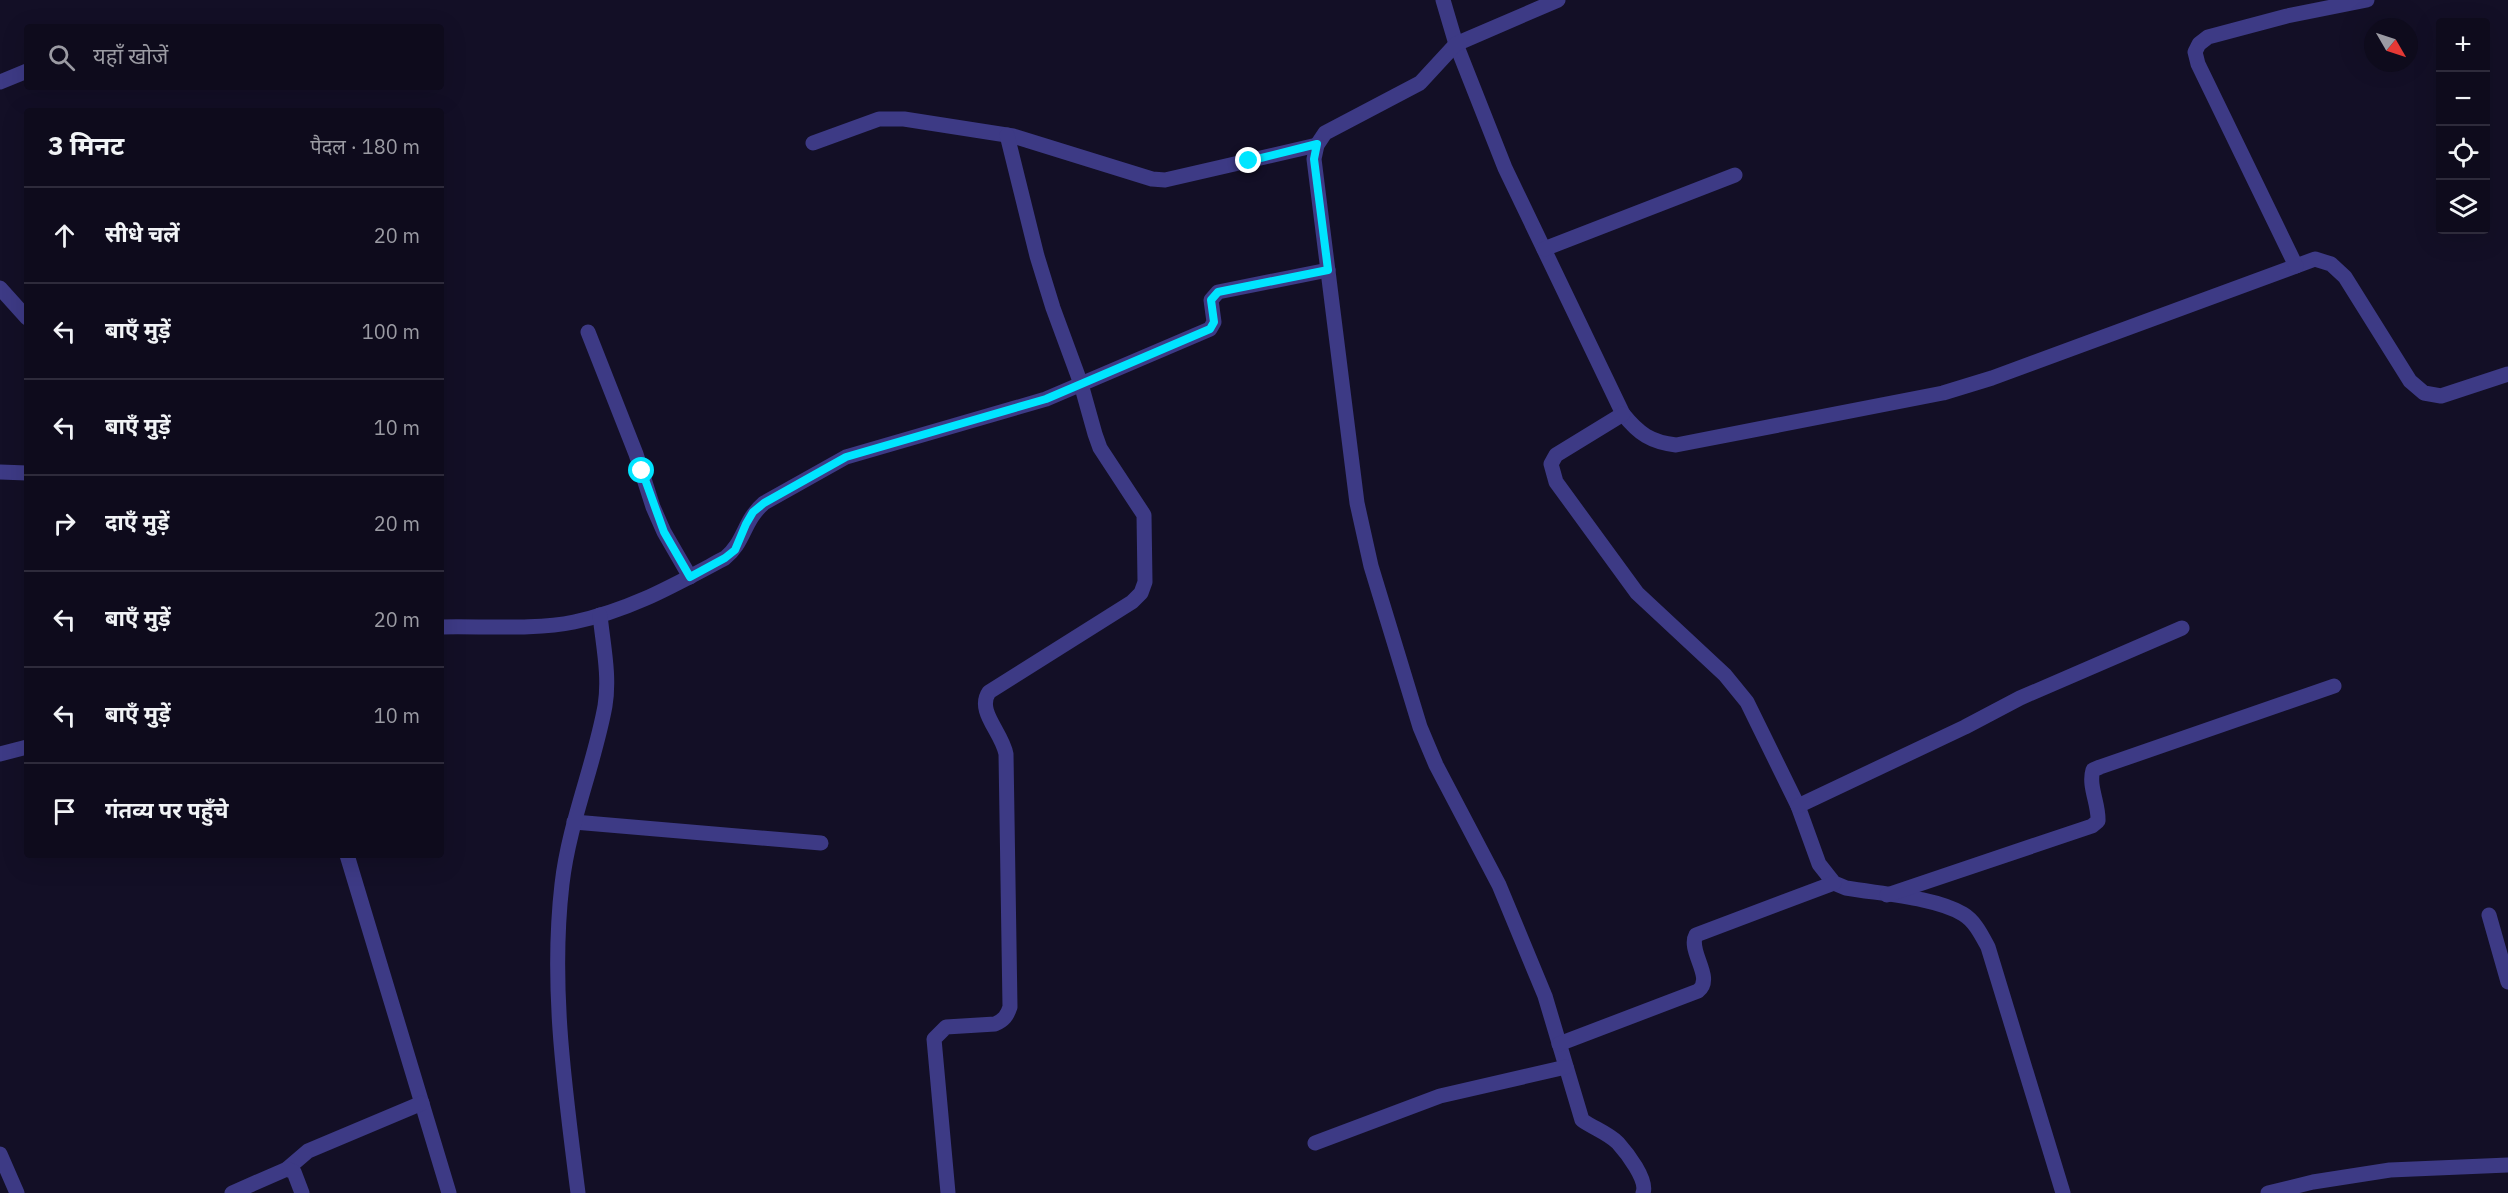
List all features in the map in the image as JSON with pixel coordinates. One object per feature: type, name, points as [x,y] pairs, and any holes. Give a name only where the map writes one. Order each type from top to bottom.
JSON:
[{"type":"street","points":[[1443,0],[1456,44],[1505,168],[1623,414],[1635,429],[1657,443],[1676,446],[1943,393],[1992,378],[2315,259],[2331,264],[2345,277],[2410,381],[2424,393],[2441,396],[2508,374]]},
{"type":"street","points":[[1558,0],[1456,44],[1420,83],[1325,133],[1317,144],[1314,159],[1357,503],[1371,566],[1420,727],[1436,765],[1499,885],[1545,996],[1582,1120],[1617,1143],[1643,1179],[1645,1187],[1643,1193]]},
{"type":"street","points":[[2296,266],[2198,64],[2195,52],[2199,44],[2208,37],[2287,16],[2367,0]]},
{"type":"street","points":[[0,82],[24,71]]},
{"type":"street","points":[[813,144],[879,119],[904,118],[1007,135],[1152,179],[1166,180],[1317,144]]},
{"type":"street","points":[[948,1193],[934,1039],[946,1027],[995,1024],[1008,1016],[1010,1007],[1006,754],[1001,736],[984,708],[984,699],[989,692],[1132,602],[1141,593],[1145,582],[1144,515],[1101,448],[1037,256],[1007,135]]},
{"type":"street","points":[[1544,249],[1736,175]]},
{"type":"street","points":[[444,627],[554,625],[600,615],[647,600],[725,558],[735,550],[753,512],[764,503],[846,457],[1010,411],[1081,384],[1210,329],[1214,322],[1211,300],[1218,292],[1328,270]]},
{"type":"street","points":[[0,288],[24,315]]},
{"type":"street","points":[[588,332],[636,454],[653,507],[664,532],[690,577]]},
{"type":"street","points":[[1623,414],[1556,455],[1551,464],[1552,475],[1637,593],[1725,675],[1747,702],[1798,806],[1819,864],[1834,883],[1846,888],[1942,904],[1965,915],[1983,938],[2063,1193]]},
{"type":"street","points":[[0,472],[24,473]]},
{"type":"street","points":[[578,1193],[559,1036],[562,882],[574,822],[605,707],[607,684],[600,615]]},
{"type":"street","points":[[1798,806],[1965,727],[2020,698],[2182,628]]},
{"type":"street","points":[[1886,895],[2092,825],[2098,821],[2099,814],[2091,777],[2093,770],[2100,766],[2334,686]]},
{"type":"street","points":[[0,754],[24,748]]},
{"type":"street","points":[[574,822],[821,843]]},
{"type":"street","points":[[348,858],[449,1193]]},
{"type":"street","points":[[1559,1044],[1702,988],[1704,981],[1694,943],[1696,935],[1834,883]]},
{"type":"street","points":[[2489,915],[2508,982]]},
{"type":"street","points":[[1315,1143],[1440,1095],[1566,1067]]},
{"type":"street","points":[[232,1193],[287,1169],[308,1152],[422,1104]]},
{"type":"street","points":[[0,1154],[17,1193]]},
{"type":"street","points":[[2268,1193],[2313,1182],[2390,1170],[2508,1165]]},
{"type":"street","points":[[287,1169],[294,1172],[302,1193]]},
{"type":"route","points":[[642,471],[653,507],[664,532],[690,577],[735,550],[753,512],[764,503],[846,457],[1046,399],[1210,329],[1214,322],[1211,300],[1218,292],[1328,270],[1314,159],[1317,144],[1249,161]]}]
